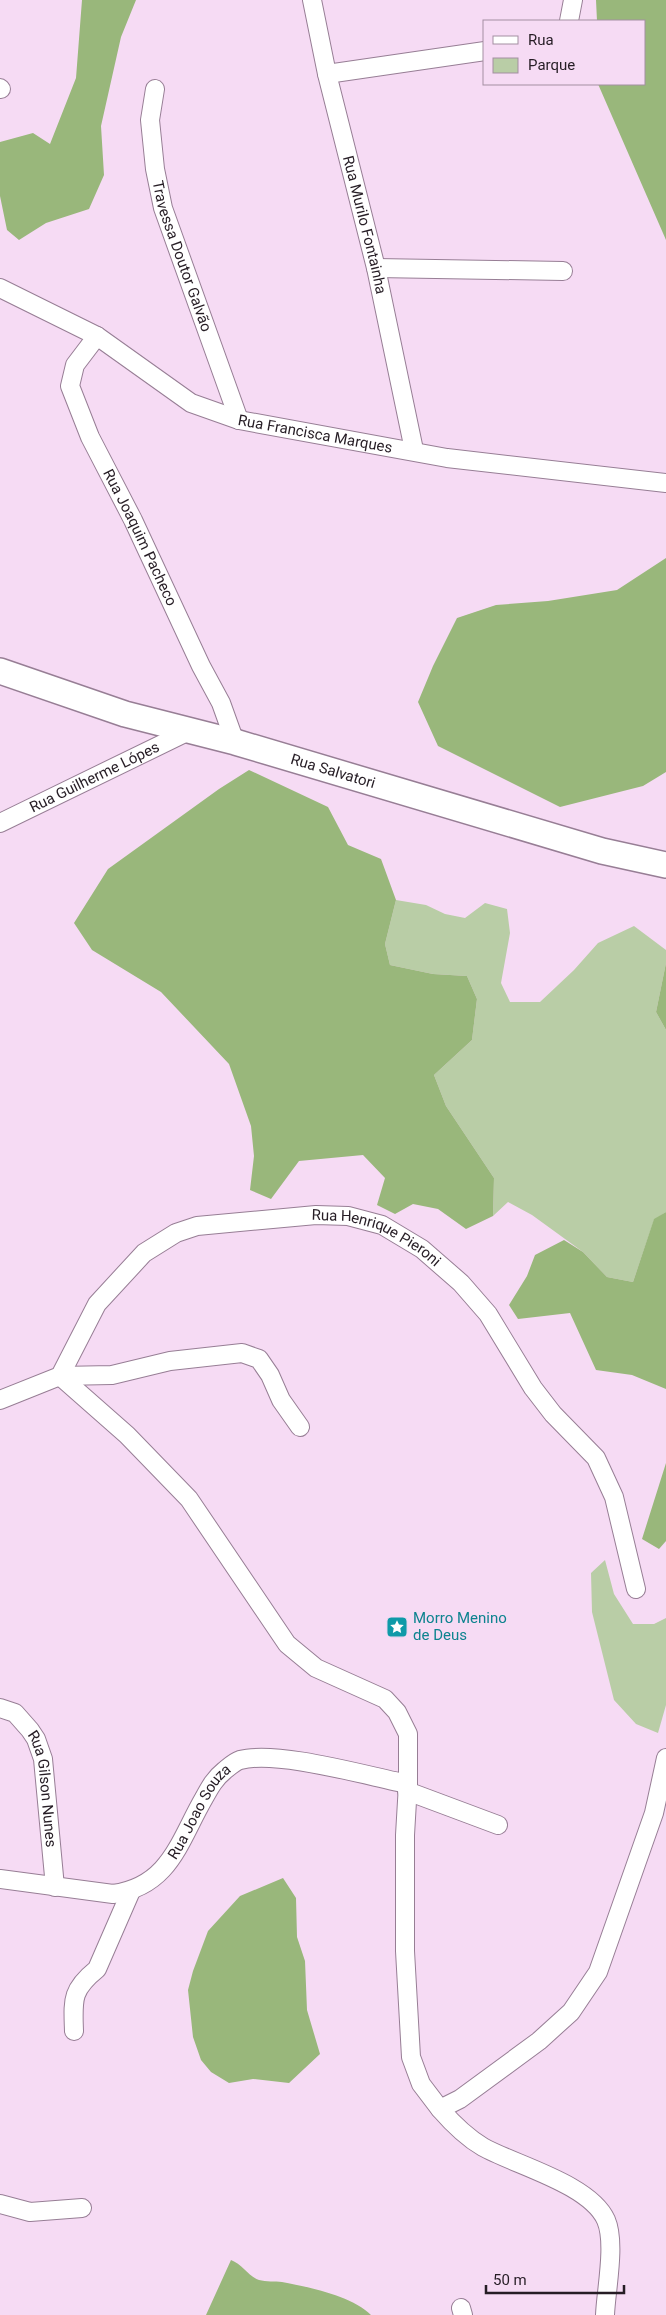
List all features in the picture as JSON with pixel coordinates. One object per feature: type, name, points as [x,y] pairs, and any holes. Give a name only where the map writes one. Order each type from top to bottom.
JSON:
[{"type":"main road","name":"Rua Salvatori","points":[[0,671],[125,714],[235,742],[602,851],[666,866]]},
{"type":"street","name":"Rua Murilo Fontainha","points":[[312,0],[327,74],[376,268],[414,450]]},
{"type":"street","points":[[569,20],[573,0]]},
{"type":"street","points":[[327,74],[483,51]]},
{"type":"street","name":"Travessa Doutor Galvão","points":[[155,89],[150,120],[155,168],[163,208],[239,420]]},
{"type":"street","points":[[376,268],[563,271]]},
{"type":"street","name":"Rua Francisca Marques","points":[[0,288],[97,336],[191,403],[239,420],[414,450],[447,458],[666,483]]},
{"type":"street","name":"Rua Joaquim Pacheco","points":[[97,336],[75,365],[70,386],[90,437],[133,520],[200,666],[221,703],[235,742]]},
{"type":"street","name":"Rua Guilherme Lópes","points":[[0,823],[189,730]]},
{"type":"street","name":"Rua Henrique Pieroni","points":[[60,1376],[97,1304],[144,1253],[176,1233],[197,1226],[316,1215],[348,1216],[382,1224],[422,1249],[461,1283],[488,1314],[533,1388],[553,1414],[596,1458],[614,1497],[636,1589]]},
{"type":"street","points":[[0,1400],[60,1376],[112,1375],[170,1361],[242,1353],[259,1359],[270,1375],[281,1400],[300,1427]]},
{"type":"street","points":[[60,1376],[127,1435],[189,1499],[287,1644],[316,1668],[384,1699],[397,1712],[408,1734],[408,1787],[405,1835],[405,1951],[411,2057],[421,2084],[440,2110],[459,2130],[484,2147],[544,2174],[579,2193],[599,2209],[606,2221],[610,2246],[605,2315]]},
{"type":"street","name":"Rua Gilson Nunes","points":[[0,1708],[15,1713],[30,1730],[36,1739],[43,1759],[55,1887]]},
{"type":"street","name":"Rua Joao Souza","points":[[0,1879],[113,1894],[131,1891],[151,1880],[174,1856],[215,1778],[238,1760],[259,1757],[290,1760],[408,1787],[498,1825]]},
{"type":"street","points":[[440,2110],[460,2099],[539,2041],[571,2012],[598,1972],[654,1813],[666,1758]]},
{"type":"street","points":[[74,2031],[73,1997],[86,1978],[97,1969],[131,1891]]},
{"type":"street","points":[[0,2204],[30,2212],[82,2208]]},
{"type":"green space","points":[[82,0],[136,0],[121,37],[101,126],[104,175],[89,209],[46,223],[19,240],[7,230],[0,196],[0,142],[33,133],[50,144],[76,78]]},
{"type":"green space","points":[[596,0],[666,0],[666,240],[598,85],[646,85],[646,20],[597,20]]},
{"type":"green space","points":[[666,558],[666,772],[643,786],[560,807],[438,746],[418,702],[433,666],[457,618],[496,605],[548,601],[617,590]]},
{"type":"green space","points":[[249,770],[328,807],[348,845],[381,859],[396,900],[385,944],[390,965],[433,974],[467,976],[477,999],[472,1040],[434,1075],[446,1106],[494,1178],[493,1216],[466,1229],[438,1209],[413,1204],[395,1214],[377,1205],[385,1178],[363,1155],[299,1161],[271,1199],[250,1190],[254,1156],[251,1126],[229,1064],[161,992],[92,950],[74,923],[108,869],[219,789]]},
{"type":"green space","points":[[396,900],[426,905],[445,914],[465,918],[485,903],[507,909],[510,933],[501,983],[510,1002],[540,1002],[574,970],[598,943],[634,926],[666,950],[666,963],[656,1012],[666,1030],[666,1212],[654,1220],[633,1282],[607,1277],[583,1252],[532,1215],[508,1202],[493,1216],[494,1178],[446,1106],[434,1075],[472,1040],[477,999],[467,976],[433,974],[390,965],[385,944]]},
{"type":"green space","points":[[666,963],[666,1030],[656,1012]]},
{"type":"green space","points":[[666,1212],[666,1389],[632,1375],[596,1370],[570,1313],[518,1319],[509,1305],[527,1276],[535,1255],[564,1240],[583,1252],[607,1277],[633,1282],[654,1219]]},
{"type":"green space","points":[[666,1463],[666,1541],[659,1549],[642,1539]]},
{"type":"green space","points":[[605,1560],[614,1594],[633,1624],[654,1624],[666,1618],[666,1705],[658,1733],[636,1724],[614,1700],[592,1612],[591,1573]]},
{"type":"green space","points":[[283,1878],[296,1898],[297,1937],[305,1961],[307,2010],[320,2054],[289,2083],[253,2079],[229,2083],[211,2072],[201,2060],[193,2037],[188,1990],[193,1971],[208,1931],[240,1896]]},
{"type":"green space","points":[[231,2260],[259,2280],[282,2282],[330,2293],[363,2308],[371,2315],[206,2315]]},
{"type":"place","name":"Morro Menino de Deus","points":[[397,1627]]}]
